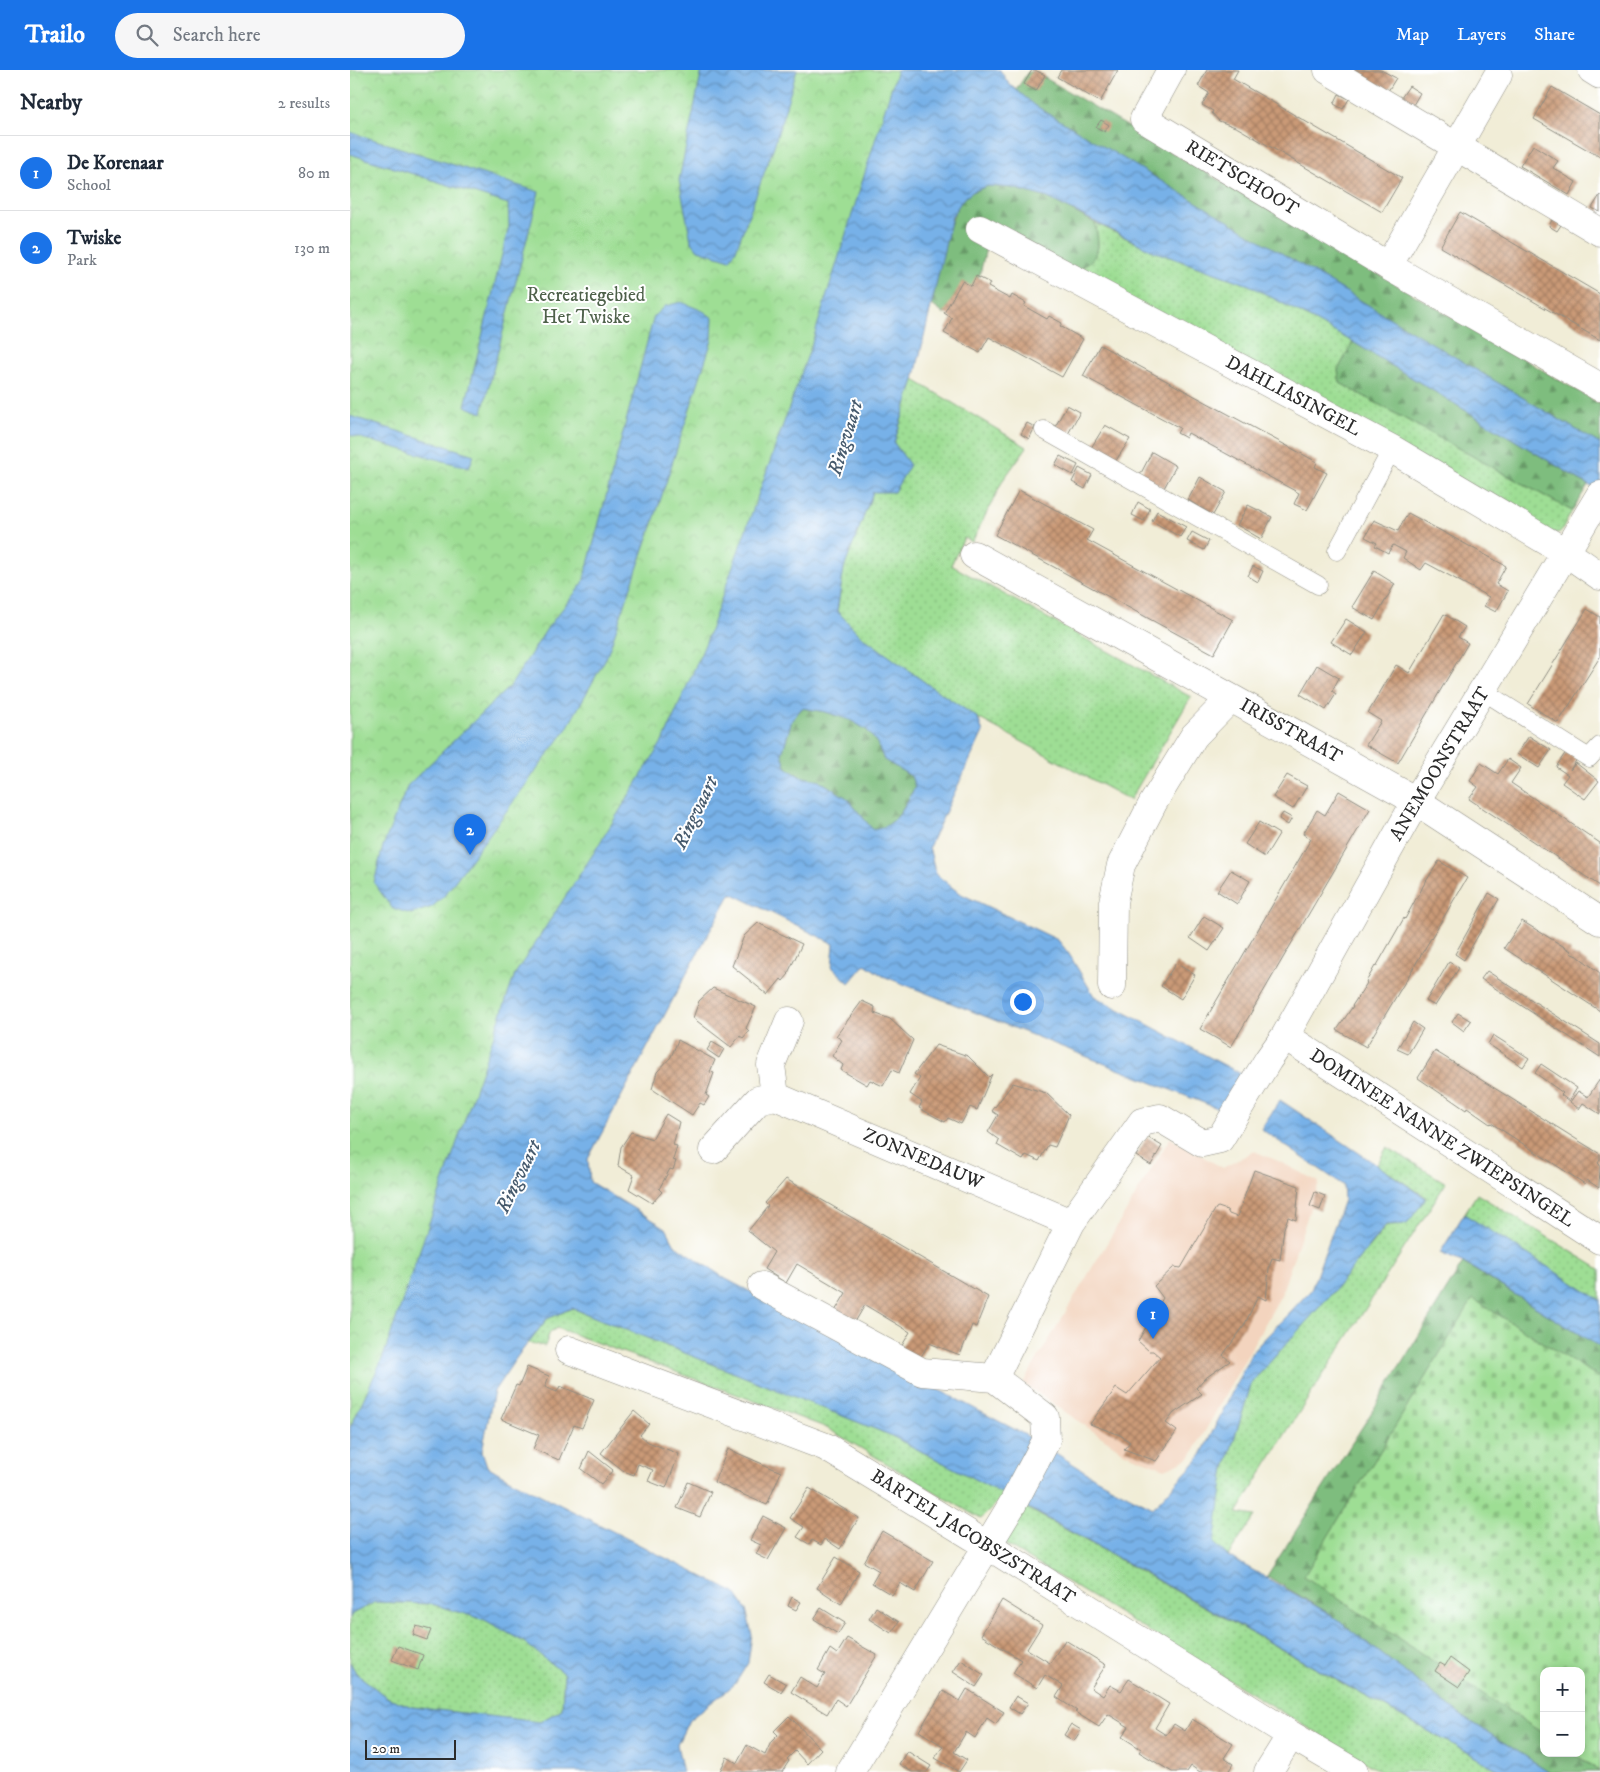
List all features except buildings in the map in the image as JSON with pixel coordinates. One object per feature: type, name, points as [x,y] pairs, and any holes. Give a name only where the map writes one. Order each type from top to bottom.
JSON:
[{"type":"street","name":"RIETSCHOOT","points":[[1171,70],[1144,119],[1388,266],[1600,387]]},
{"type":"street","points":[[1328,70],[1600,232]]},
{"type":"street","points":[[1592,70],[1600,75]]},
{"type":"street","points":[[1388,266],[1498,75]]},
{"type":"street","name":"DAHLIASINGEL","points":[[980,229],[1392,449],[1567,552],[1600,576]]},
{"type":"street","name":"ANEMOONSTRAAT","points":[[1071,1223],[1142,1122],[1160,1118],[1202,1143],[1220,1139],[1268,1060],[1285,1036],[1416,801],[1597,500]]},
{"type":"street","name":"IRISSTRAAT","points":[[974,555],[1416,801],[1600,922]]},
{"type":"street","points":[[1112,986],[1113,902],[1121,865],[1153,803],[1194,736],[1231,698]]},
{"type":"street","points":[[713,1150],[758,1100],[775,1096],[771,1065],[789,1021]]},
{"type":"street","name":"DOMINEE NANNE ZWIEPSINGEL","points":[[1285,1036],[1599,1236]]},
{"type":"street","name":"ZONNEDAUW","points":[[775,1096],[1071,1223]]},
{"type":"street","points":[[994,1378],[1071,1223]]},
{"type":"street","points":[[762,1286],[922,1372],[994,1378],[1045,1417],[1046,1441],[1012,1504],[850,1772]]},
{"type":"street","name":"BARTEL JACOBSZSTRAAT","points":[[569,1350],[826,1447],[1291,1735],[1354,1772]]},
{"type":"street","points":[[1268,1772],[1291,1735]]},
{"type":"lane","points":[[1044,430],[1318,585]]},
{"type":"lane","points":[[1337,550],[1392,449]]},
{"type":"lane","points":[[1483,691],[1590,758],[1600,746]]},
{"type":"shaded area","points":[[1170,1138],[1223,1168],[1254,1151],[1319,1182],[1281,1295],[1190,1458],[1165,1469],[1125,1453],[1023,1383]]},
{"type":"green space","name":"Recreatiegebied Het Twiske","points":[[350,70],[920,70],[486,1293],[350,1576]]},
{"type":"green space","points":[[1028,72],[1035,72],[1600,404],[1600,444],[1035,106],[1016,90]]},
{"type":"green space","points":[[988,186],[1013,188],[1048,198],[1095,223],[1098,240],[1097,251],[1091,261],[1077,271],[995,233],[986,248],[980,274],[957,314],[944,314],[932,305],[948,232],[958,206],[964,198],[972,192]]},
{"type":"green space","points":[[1095,223],[1153,251],[1249,285],[1353,342],[1338,370],[1340,383],[1572,511],[1561,532],[1549,534],[1077,271],[1091,261],[1097,251],[1098,240]]},
{"type":"green space","points":[[1353,342],[1588,485],[1572,511],[1340,383],[1338,370]]},
{"type":"green space","points":[[914,380],[1027,447],[1003,480],[972,542],[964,538],[951,565],[1191,697],[1130,800],[978,718],[860,635],[837,611],[844,568],[894,443]]},
{"type":"green space","points":[[802,708],[826,712],[850,720],[867,730],[877,743],[884,760],[911,776],[915,787],[894,820],[881,828],[873,830],[847,798],[820,781],[799,776],[786,767],[782,754],[792,720]]},
{"type":"green space","points":[[1387,1147],[1446,1183],[1237,1513],[1255,1516],[1228,1556],[1213,1543],[1225,1468],[1252,1382],[1332,1293],[1387,1225],[1407,1224],[1426,1197],[1377,1165]]},
{"type":"green space","points":[[1477,1194],[1600,1269],[1600,1300],[1464,1214]]},
{"type":"green space","points":[[1463,1263],[1600,1347],[1600,1378],[1473,1299],[1304,1576],[1540,1731],[1540,1757],[1579,1757],[1600,1772],[1550,1772],[1459,1714],[1330,1614],[1267,1576],[1375,1407]]},
{"type":"green space","points":[[1473,1299],[1600,1378],[1600,1771],[1579,1757],[1585,1757],[1585,1667],[1540,1667],[1540,1731],[1304,1576]]},
{"type":"green space","points":[[572,1308],[890,1435],[1005,1495],[981,1519],[825,1427],[557,1328],[550,1332],[545,1346],[528,1343],[547,1319]]},
{"type":"green space","points":[[1023,1506],[1498,1770],[1497,1772],[1381,1772],[1003,1543]]},
{"type":"green space","points":[[375,1602],[432,1604],[485,1620],[524,1642],[564,1674],[562,1709],[540,1722],[521,1721],[412,1707],[386,1697],[356,1673],[350,1662],[350,1618],[352,1614]]},
{"type":"water","points":[[702,70],[797,70],[774,146],[736,250],[730,260],[698,250],[691,241],[679,180]]},
{"type":"water","name":"Ringvaart","points":[[897,70],[1000,70],[1009,84],[1036,106],[1600,444],[1600,492],[1353,342],[1249,285],[1153,251],[1048,198],[1013,188],[988,186],[974,191],[963,199],[952,216],[914,380],[894,443],[910,465],[894,492],[873,492],[844,568],[837,611],[860,635],[978,718],[983,732],[929,847],[936,874],[959,893],[1058,940],[1069,954],[1094,996],[1245,1076],[1224,1111],[883,976],[865,964],[849,983],[832,967],[834,944],[731,893],[588,1159],[590,1182],[666,1228],[675,1245],[726,1279],[1035,1440],[1097,1479],[1153,1508],[1200,1457],[1252,1352],[1311,1290],[1344,1200],[1343,1185],[1261,1129],[1280,1100],[1426,1198],[1407,1224],[1386,1225],[1332,1293],[1252,1382],[1225,1468],[1214,1543],[1228,1556],[1330,1614],[1459,1714],[1550,1772],[1502,1772],[1005,1495],[890,1435],[572,1308],[547,1319],[517,1357],[494,1391],[482,1451],[487,1466],[511,1480],[735,1593],[746,1609],[752,1635],[748,1663],[735,1684],[689,1720],[677,1745],[683,1772],[350,1772],[350,1662],[356,1673],[386,1697],[412,1707],[540,1722],[562,1709],[564,1674],[524,1642],[485,1620],[432,1604],[375,1602],[352,1614],[350,1618],[350,1428],[383,1357],[515,974],[593,854],[665,737],[706,642],[811,346]],"holes":[[[802,708],[826,712],[850,720],[867,730],[877,743],[884,760],[911,776],[915,787],[899,814],[882,828],[873,830],[847,798],[820,781],[799,776],[786,767],[782,754],[792,720]]]},
{"type":"water","points":[[350,132],[539,192],[482,413],[465,406],[509,226],[508,204],[350,154]]},
{"type":"water","points":[[681,302],[703,311],[713,318],[712,340],[652,526],[607,656],[566,730],[444,896],[432,907],[411,914],[392,908],[374,883],[383,846],[408,785],[511,685],[548,627],[583,583],[654,316],[665,306]]},
{"type":"water","points":[[350,416],[474,455],[469,468],[350,435]]},
{"type":"water","points":[[1464,1214],[1600,1300],[1600,1347],[1464,1263],[1440,1253]]},
{"type":"place","name":"Twiske","points":[[470,855]]},
{"type":"place","name":"De Korenaar","points":[[1153,1339]]}]
